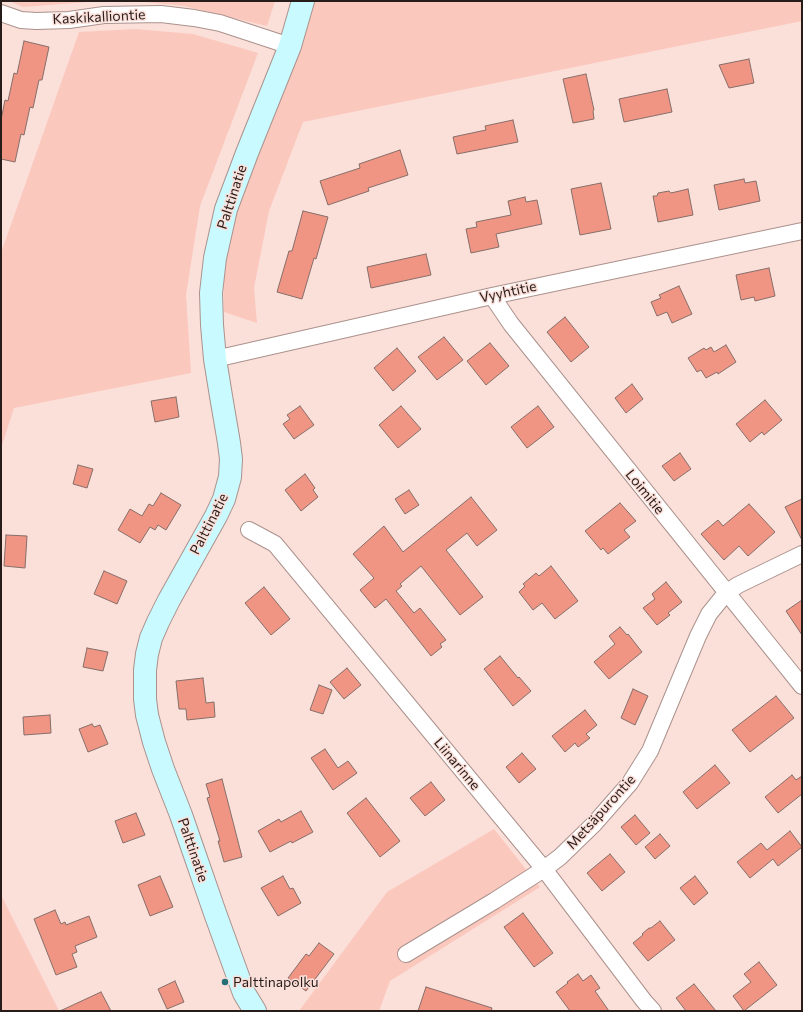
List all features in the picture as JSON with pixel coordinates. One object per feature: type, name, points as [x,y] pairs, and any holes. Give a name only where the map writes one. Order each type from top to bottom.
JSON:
[{"type":"street","name":"Palttinatie","points":[[255,1011],[244,993],[181,815],[163,769],[148,722],[145,699],[145,670],[151,638],[169,600],[216,516],[224,499],[230,478],[231,460],[215,359],[212,324],[211,293],[215,258],[226,209],[290,46],[303,1]]},
{"type":"street","name":"Kaskikalliontie","points":[[1,13],[21,20],[36,21],[69,20],[104,15],[161,14],[220,23],[290,46]]},
{"type":"street","name":"Vyyhtitie","points":[[215,359],[492,296],[802,231]]},
{"type":"street","name":"Loimitie","points":[[492,296],[511,324],[802,686]]},
{"type":"street","name":"Liinarinne","points":[[249,530],[275,544],[544,869],[653,1011]]},
{"type":"street","name":"Metsäpurontie","points":[[406,954],[544,869],[560,857],[594,824],[630,783],[650,751],[698,636],[709,614],[726,593],[738,585],[802,554]]},
{"type":"shaded area","points":[[9,1],[101,1],[23,7]]},
{"type":"shaded area","points":[[137,1],[275,1],[267,26],[184,6]]},
{"type":"shaded area","points":[[312,1],[802,1],[802,21],[303,122],[269,211],[254,288],[257,323],[224,312],[223,260],[234,212]]},
{"type":"shaded area","points":[[135,29],[193,34],[258,53],[200,206],[186,295],[191,373],[14,408],[1,448],[1,253],[79,32]]},
{"type":"shaded area","points":[[494,829],[540,887],[390,981],[379,1011],[299,1011],[387,892]]},
{"type":"shaded area","points":[[1,895],[59,1011],[1,1011]]},
{"type":"building","points":[[24,41],[49,47],[42,80],[39,80],[33,108],[30,107],[24,135],[21,134],[15,162],[1,159],[1,120],[5,100],[8,101],[14,73],[17,74]]},
{"type":"building","points":[[749,59],[754,83],[729,88],[719,65]]},
{"type":"building","points":[[586,74],[594,110],[594,119],[573,123],[563,79]]},
{"type":"building","points":[[667,89],[672,112],[624,122],[619,99]]},
{"type":"building","points":[[513,120],[518,142],[457,154],[453,137],[486,130],[485,126]]},
{"type":"building","points":[[400,150],[408,175],[368,188],[369,191],[328,205],[320,181],[360,168],[359,164]]},
{"type":"building","points":[[744,179],[745,183],[756,181],[760,201],[719,210],[714,185]]},
{"type":"building","points":[[601,183],[611,229],[580,235],[571,189]]},
{"type":"building","points":[[688,189],[693,215],[658,222],[653,196],[657,196],[658,193],[669,191],[671,193]]},
{"type":"building","points":[[525,197],[526,202],[537,200],[542,224],[496,234],[499,247],[471,253],[466,229],[477,227],[476,222],[511,215],[508,201]]},
{"type":"building","points":[[303,211],[328,217],[316,259],[314,258],[302,299],[277,292],[289,251],[292,251]]},
{"type":"building","points":[[426,254],[431,275],[371,288],[367,267]]},
{"type":"building","points":[[769,268],[775,296],[755,301],[754,297],[741,300],[736,275]]},
{"type":"building","points":[[679,286],[692,314],[672,323],[667,312],[657,316],[651,302],[661,298],[659,295]]},
{"type":"building","points":[[565,317],[589,347],[571,362],[547,332]]},
{"type":"building","points":[[444,337],[463,360],[437,380],[418,357]]},
{"type":"building","points":[[490,343],[509,366],[486,385],[467,361]]},
{"type":"building","points":[[726,345],[736,362],[718,374],[717,372],[706,378],[701,370],[697,372],[688,358],[704,348],[706,350],[711,347],[714,352]]},
{"type":"building","points":[[397,348],[416,371],[393,391],[374,368]]},
{"type":"building","points":[[632,384],[643,399],[626,413],[615,398]]},
{"type":"building","points":[[176,397],[179,417],[155,422],[151,401]]},
{"type":"building","points":[[765,400],[782,420],[764,435],[762,432],[750,442],[736,424]]},
{"type":"building","points":[[300,406],[314,425],[294,439],[283,424],[290,419],[287,415]]},
{"type":"building","points":[[401,406],[421,429],[398,448],[379,425]]},
{"type":"building","points":[[538,406],[554,427],[527,448],[511,427]]},
{"type":"building","points":[[680,453],[691,469],[674,481],[662,466]]},
{"type":"building","points":[[78,465],[93,469],[87,488],[73,484]]},
{"type":"building","points":[[305,474],[315,488],[313,490],[318,497],[301,511],[285,490]]},
{"type":"building","points":[[409,490],[419,505],[405,514],[395,499]]},
{"type":"building","points":[[161,493],[181,505],[166,530],[158,525],[155,530],[150,527],[140,543],[118,530],[130,509],[142,516],[149,504],[153,506]]},
{"type":"building","points":[[471,497],[497,530],[477,546],[467,533],[446,550],[483,597],[460,615],[421,566],[400,584],[402,586],[396,591],[414,613],[420,608],[446,640],[440,644],[442,647],[431,656],[386,599],[375,608],[360,590],[374,578],[353,554],[384,526],[403,552]]},
{"type":"building","points":[[802,499],[802,540],[785,507]]},
{"type":"building","points":[[620,503],[636,521],[624,530],[630,537],[608,554],[603,548],[601,550],[585,531]]},
{"type":"building","points":[[749,504],[775,532],[748,556],[739,546],[724,560],[701,534],[718,520],[723,526]]},
{"type":"building","points":[[6,535],[27,536],[25,568],[4,566]]},
{"type":"building","points":[[551,566],[578,601],[555,619],[542,603],[533,610],[519,592],[525,586],[523,584],[536,573],[539,576]]},
{"type":"building","points":[[104,571],[127,581],[117,604],[94,594]]},
{"type":"building","points":[[666,582],[682,602],[668,613],[670,615],[657,625],[643,608],[655,599],[652,594]]},
{"type":"building","points":[[264,587],[290,619],[271,635],[245,603]]},
{"type":"building","points":[[802,600],[802,635],[786,611]]},
{"type":"building","points":[[620,627],[627,635],[628,634],[642,652],[609,679],[594,662],[615,644],[609,636]]},
{"type":"building","points":[[87,648],[108,652],[103,671],[83,667]]},
{"type":"building","points":[[500,656],[531,691],[513,706],[484,669]]},
{"type":"building","points":[[347,668],[361,685],[344,699],[330,682]]},
{"type":"building","points":[[203,678],[206,703],[214,702],[215,717],[187,720],[186,709],[179,709],[176,681]]},
{"type":"building","points":[[319,685],[332,690],[323,714],[310,710]]},
{"type":"building","points":[[633,689],[648,696],[635,725],[621,718]]},
{"type":"building","points":[[776,696],[794,718],[750,752],[732,730]]},
{"type":"building","points":[[585,710],[597,725],[586,734],[590,738],[578,747],[575,743],[565,752],[552,736]]},
{"type":"building","points":[[50,715],[51,733],[24,735],[23,717]]},
{"type":"building","points":[[92,724],[94,727],[100,725],[108,744],[88,752],[79,729]]},
{"type":"building","points":[[325,749],[338,768],[348,761],[357,773],[333,790],[311,758]]},
{"type":"building","points":[[522,753],[536,769],[519,783],[506,767]]},
{"type":"building","points":[[715,765],[730,783],[697,809],[683,792]]},
{"type":"building","points":[[792,775],[796,780],[802,776],[802,794],[778,813],[765,797]]},
{"type":"building","points":[[222,779],[242,857],[224,862],[218,841],[220,841],[207,798],[210,797],[206,784]]},
{"type":"building","points":[[431,782],[445,800],[425,816],[410,798]]},
{"type":"building","points":[[366,798],[400,841],[380,857],[347,813]]},
{"type":"building","points":[[301,811],[313,832],[270,852],[258,831],[279,819],[281,822]]},
{"type":"building","points":[[136,813],[145,835],[123,843],[115,821]]},
{"type":"building","points":[[635,815],[650,833],[636,845],[621,827]]},
{"type":"building","points":[[790,831],[802,847],[778,866],[773,859],[750,878],[737,862],[761,843],[767,850]]},
{"type":"building","points":[[660,834],[670,846],[655,859],[645,847]]},
{"type":"building","points":[[610,854],[625,872],[602,891],[587,873]]},
{"type":"building","points":[[160,876],[173,907],[150,916],[138,885]]},
{"type":"building","points":[[283,876],[290,889],[293,888],[301,903],[278,916],[261,888]]},
{"type":"building","points":[[695,876],[708,893],[694,905],[680,888]]},
{"type":"building","points":[[55,910],[61,924],[65,922],[66,925],[89,916],[97,937],[75,946],[77,952],[72,954],[77,967],[56,975],[34,919]]},
{"type":"building","points":[[523,913],[553,953],[534,967],[504,927]]},
{"type":"building","points":[[660,921],[675,940],[648,961],[633,943],[649,928]]},
{"type":"building","points":[[319,943],[334,954],[306,991],[288,978],[306,954],[309,956]]},
{"type":"building","points":[[759,962],[777,985],[744,1011],[733,996],[751,982],[744,974]]},
{"type":"building","points":[[578,974],[583,981],[591,975],[600,988],[595,991],[609,1011],[570,1011],[556,992]]},
{"type":"building","points":[[175,981],[184,1002],[167,1009],[158,989]]},
{"type":"building","points":[[694,984],[716,1011],[686,1011],[676,998]]},
{"type":"building","points":[[426,987],[492,1008],[491,1011],[418,1011]]},
{"type":"building","points":[[101,992],[111,1011],[60,1011]]},
{"type":"place","name":"Palttinapolku","points":[[225,982]]}]
